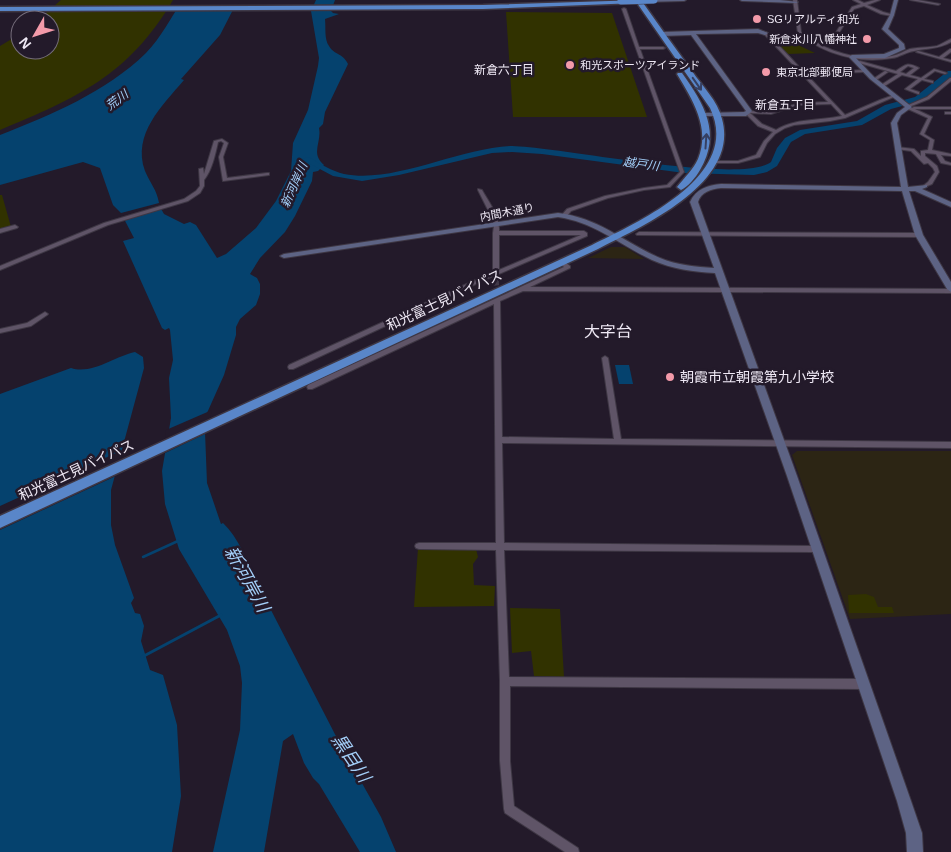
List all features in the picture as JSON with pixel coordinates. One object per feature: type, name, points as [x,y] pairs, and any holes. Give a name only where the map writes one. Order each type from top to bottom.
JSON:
[{"type":"highway","points":[[0,6],[298,0]]},
{"type":"highway","points":[[281,4],[429,0]]},
{"type":"highway","points":[[529,1],[585,0]]},
{"type":"highway","points":[[0,6],[654,0]]},
{"type":"highway","points":[[0,6],[541,5],[634,1]]},
{"type":"highway","points":[[634,1],[662,34],[717,115],[721,140],[705,168]]},
{"type":"highway","points":[[634,1],[693,95],[703,116],[707,139],[705,168]]},
{"type":"highway","points":[[281,4],[607,3]]},
{"type":"highway","name":"和光富士見バイパス","points":[[0,514],[562,262],[672,203],[705,168]]},
{"type":"highway","name":"和光富士見バイパス","points":[[0,522],[270,393],[612,234]]},
{"type":"street","points":[[634,1],[684,0]]},
{"type":"street","points":[[742,0],[795,1],[799,32],[808,41],[852,57],[874,80],[897,98],[930,117],[922,131],[922,134],[932,140],[930,151]]},
{"type":"street","points":[[855,0],[892,16]]},
{"type":"street","points":[[826,39],[836,35],[849,11],[878,0]]},
{"type":"street","points":[[852,57],[884,56],[902,49],[902,45],[885,30],[892,16],[896,0]]},
{"type":"street","points":[[912,0],[938,4]]},
{"type":"street","points":[[564,216],[569,210],[607,197],[668,186],[682,172],[624,9]]},
{"type":"street","points":[[662,34],[758,31],[765,33],[844,116]]},
{"type":"street","points":[[692,34],[748,112],[760,125],[775,131]]},
{"type":"street","points":[[944,46],[951,40]]},
{"type":"street","points":[[852,57],[890,57],[913,50],[944,46],[951,49],[940,58]]},
{"type":"street","points":[[637,48],[663,48]]},
{"type":"street","points":[[913,50],[950,61]]},
{"type":"street","points":[[918,93],[907,89],[950,61]]},
{"type":"street","points":[[858,62],[932,82]]},
{"type":"street","points":[[882,86],[907,65],[917,68],[907,75]]},
{"type":"street","points":[[936,70],[944,73]]},
{"type":"street","points":[[803,74],[865,71]]},
{"type":"street","points":[[874,80],[886,72]]},
{"type":"street","points":[[522,289],[726,291],[951,290],[919,235],[905,187],[894,121],[908,106],[922,102],[951,79]]},
{"type":"street","points":[[705,168],[758,156],[764,142],[775,131],[790,124],[844,116],[897,98]]},
{"type":"street","points":[[703,116],[748,112],[771,113],[800,104],[831,103]]},
{"type":"street","points":[[908,106],[951,108]]},
{"type":"street","points":[[203,179],[207,175],[216,141],[220,140],[226,143],[221,157],[225,180],[267,174]]},
{"type":"street","points":[[897,148],[912,150],[931,167],[934,178]]},
{"type":"street","points":[[916,189],[925,186],[937,174],[935,167],[923,154],[930,151],[951,155]]},
{"type":"street","points":[[938,153],[943,162],[951,164]]},
{"type":"street","points":[[0,268],[122,220],[163,208],[194,196],[200,189],[203,179],[202,168]]},
{"type":"street","points":[[915,852],[912,828],[780,442],[696,211],[694,200],[701,191],[713,187],[905,187],[916,189],[951,205]]},
{"type":"street","points":[[480,190],[494,216],[496,229],[496,277]]},
{"type":"street","name":"内間木通り","points":[[287,256],[496,229],[545,216],[564,216],[590,221],[665,263],[685,269],[718,271]]},
{"type":"street","points":[[0,231],[15,227]]},
{"type":"street","points":[[291,367],[496,277],[584,234],[496,229]]},
{"type":"street","points":[[639,234],[919,235]]},
{"type":"street","points":[[310,387],[568,266],[562,262]]},
{"type":"street","points":[[497,300],[500,545],[505,681],[505,762],[508,810],[574,852]]},
{"type":"street","points":[[0,331],[29,325],[45,314]]},
{"type":"street","points":[[605,358],[618,442]]},
{"type":"street","points":[[498,440],[951,445]]},
{"type":"street","points":[[419,546],[816,548]]},
{"type":"street","points":[[505,681],[863,684]]},
{"type":"shaded area","points":[[61,0],[173,0],[156,26],[119,66],[77,95],[0,130],[0,46],[10,40],[10,60],[60,60],[60,10],[50,10]]},
{"type":"shaded area","name":"和光スポーツアイランド","points":[[506,12],[612,13],[647,117],[513,117]]},
{"type":"shaded area","points":[[804,39],[807,42],[798,45],[815,53],[788,54],[774,40]]},
{"type":"shaded area","points":[[0,195],[2,195],[11,227],[0,230]]},
{"type":"shaded area","points":[[611,247],[625,247],[644,259],[588,258]]},
{"type":"shaded area","points":[[797,451],[951,451],[951,614],[850,619],[792,455]]},
{"type":"shaded area","points":[[418,548],[476,549],[478,557],[473,564],[474,585],[495,586],[494,606],[414,607]]},
{"type":"shaded area","points":[[866,594],[874,597],[878,607],[892,607],[894,613],[849,613],[848,595]]},
{"type":"shaded area","points":[[510,608],[560,609],[564,677],[534,676],[531,651],[512,653]]},
{"type":"water","name":"荒川","points":[[183,0],[238,0],[220,35],[181,79],[184,80],[151,121],[146,133],[142,158],[145,171],[155,190],[159,203],[121,213],[113,205],[100,168],[83,162],[0,185],[0,135],[58,111],[96,91],[130,67],[151,47]]},
{"type":"water","name":"新河岸川","points":[[316,0],[335,0],[331,11],[339,14],[325,19],[326,40],[331,49],[344,58],[348,64],[325,112],[323,124],[319,128],[317,152],[320,161],[324,165],[318,171],[313,172],[312,181],[285,232],[260,258],[250,274],[257,278],[260,284],[260,294],[256,305],[240,319],[236,327],[236,335],[224,375],[207,413],[205,432],[207,483],[221,524],[223,523],[233,535],[242,550],[340,744],[381,817],[396,852],[360,852],[319,784],[304,763],[293,734],[283,741],[264,852],[213,852],[240,730],[242,683],[240,666],[227,630],[179,549],[165,504],[162,471],[171,418],[169,378],[173,360],[170,330],[169,328],[165,330],[162,328],[123,241],[134,238],[123,217],[160,207],[164,214],[184,224],[190,222],[196,225],[217,258],[226,254],[256,228],[276,201],[291,171],[293,143],[308,110],[319,58],[311,11]]},
{"type":"water","points":[[135,352],[143,357],[144,368],[111,490],[111,525],[115,545],[134,598],[131,603],[135,613],[140,614],[144,626],[141,641],[150,670],[163,675],[177,725],[181,796],[172,852],[0,852],[0,394],[71,368],[87,369],[95,367]]},
{"type":"water","points":[[615,365],[629,365],[633,384],[619,384]]},
{"type":"pier","points":[[180,0],[240,0],[236,9],[173,9]]},
{"type":"pier","points":[[212,410],[207,433],[163,454],[166,430]]},
{"type":"pier","points":[[125,449],[118,475],[0,530],[0,506]]},
{"type":"waterway","name":"越戸川","points":[[306,159],[336,174],[362,178],[399,173],[476,153],[512,149],[542,151],[684,170],[754,172],[771,167],[778,159],[781,148],[788,140],[803,132],[859,123],[888,107],[918,99],[951,73]]},
{"type":"waterway","points":[[143,557],[178,541]]},
{"type":"waterway","points":[[142,657],[221,615]]},
{"type":"tunnel","points":[[496,280],[497,298]]},
{"type":"place","name":"SGリアルティ和光","points":[[757,19]]},
{"type":"place","name":"新倉氷川八幡神社","points":[[867,39]]},
{"type":"place","name":"和光スポーツアイランド","points":[[570,65]]},
{"type":"place","name":"東京北部郵便局","points":[[766,72]]},
{"type":"place","name":"朝霞市立朝霞第九小学校","points":[[670,377]]},
{"type":"district","name":"新倉六丁目","points":[[504,70]]},
{"type":"district","name":"新倉五丁目","points":[[785,105]]},
{"type":"district","name":"大字台","points":[[608,331]]},
{"type":"water label","name":"黒目川","points":[[351,758]]}]
